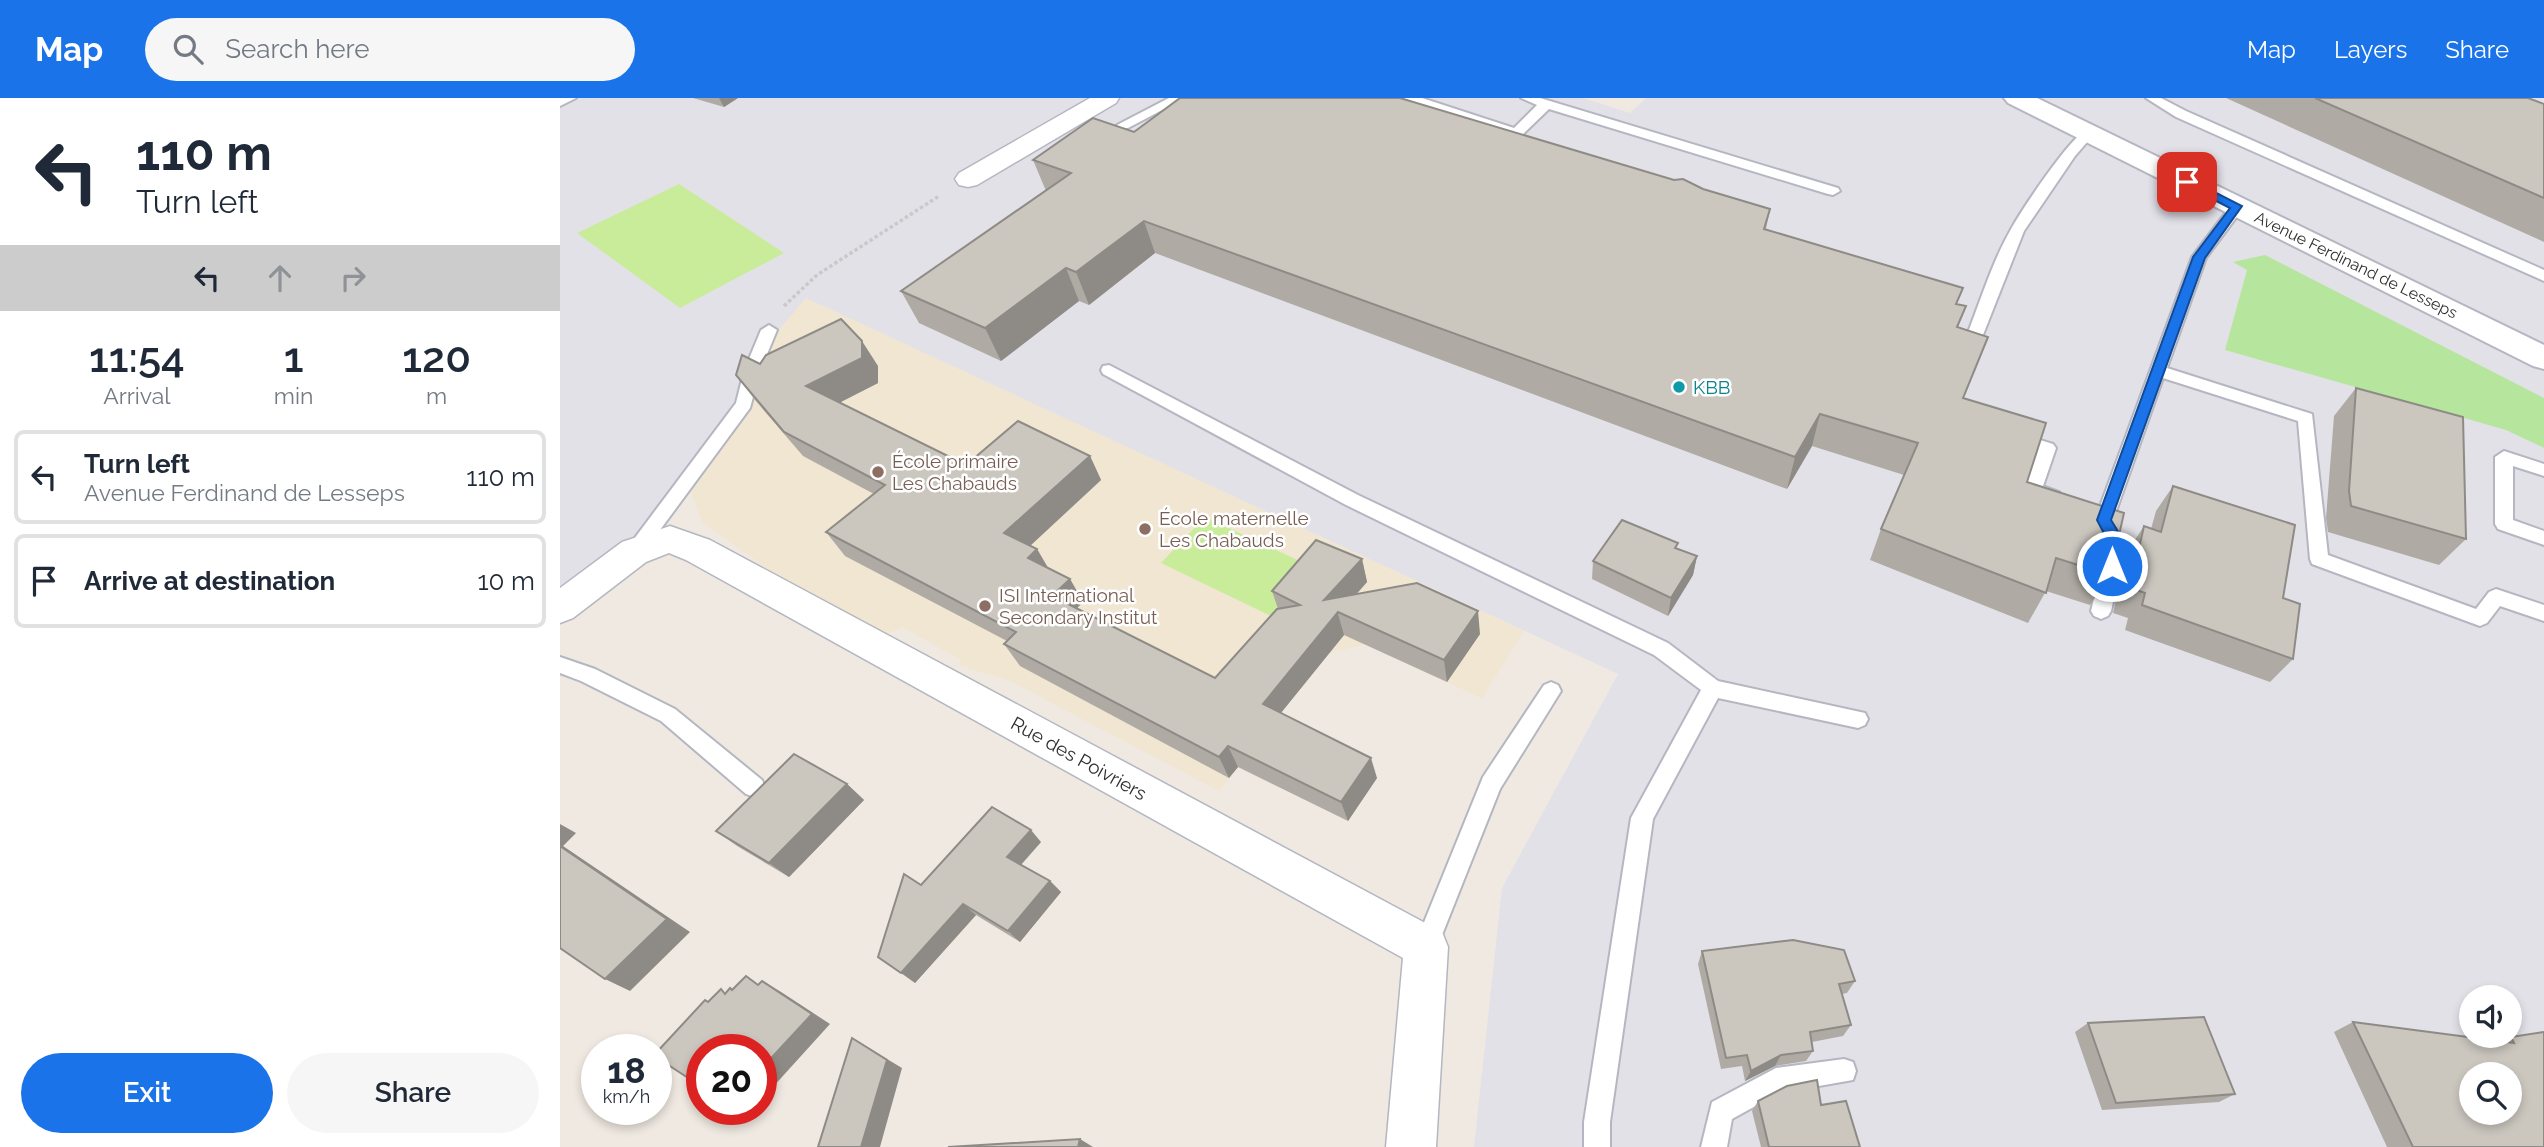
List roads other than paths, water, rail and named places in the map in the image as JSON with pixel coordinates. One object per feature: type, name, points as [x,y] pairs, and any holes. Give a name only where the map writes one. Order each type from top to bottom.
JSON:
[{"type":"main road","name":"Avenue Ferdinand de Lesseps","points":[[2017,98],[2544,358]]},
{"type":"street","points":[[968,179],[1107,98]]},
{"type":"street","name":"Rue des Poivriers","points":[[560,608],[634,552],[670,539],[698,550],[1426,947]]},
{"type":"street","points":[[1411,1147],[1426,947]]},
{"type":"lane","points":[[560,102],[570,98]]},
{"type":"lane","points":[[1123,125],[1180,98]]},
{"type":"lane","points":[[1409,98],[1517,133],[1546,104]]},
{"type":"lane","points":[[1527,98],[1833,191]]},
{"type":"lane","points":[[2152,98],[2181,114],[2544,276]]},
{"type":"lane","points":[[1969,350],[2018,232],[2070,153],[2088,133]]},
{"type":"lane","points":[[2101,611],[2117,543],[2098,517],[2158,371],[2199,257],[2237,206]]},
{"type":"lane","points":[[634,552],[744,404],[752,371],[769,330]]},
{"type":"lane","points":[[1109,370],[1352,500],[1661,649],[1713,688],[1858,719]]},
{"type":"lane","points":[[2158,371],[2306,418],[2319,559],[2480,618],[2496,597],[2544,612]]},
{"type":"lane","points":[[2006,436],[2047,448],[2034,489],[2069,504]]},
{"type":"lane","points":[[2544,470],[2504,457],[2504,524],[2544,538]]},
{"type":"lane","points":[[560,665],[588,675],[668,715],[754,787]]},
{"type":"lane","points":[[1597,1147],[1597,1122],[1642,818],[1713,688]]},
{"type":"lane","points":[[1426,947],[1491,783],[1551,691]]},
{"type":"lane","points":[[1714,1147],[1721,1111],[1776,1081],[1844,1071]]},
{"type":"place","name":"KBB","points":[[1679,387]]},
{"type":"place","name":"École primaire Les Chabauds","points":[[878,472]]},
{"type":"place","name":"École maternelle Les Chabauds","points":[[1145,529]]},
{"type":"place","name":"ISI International Secondary Institut","points":[[985,606]]}]
